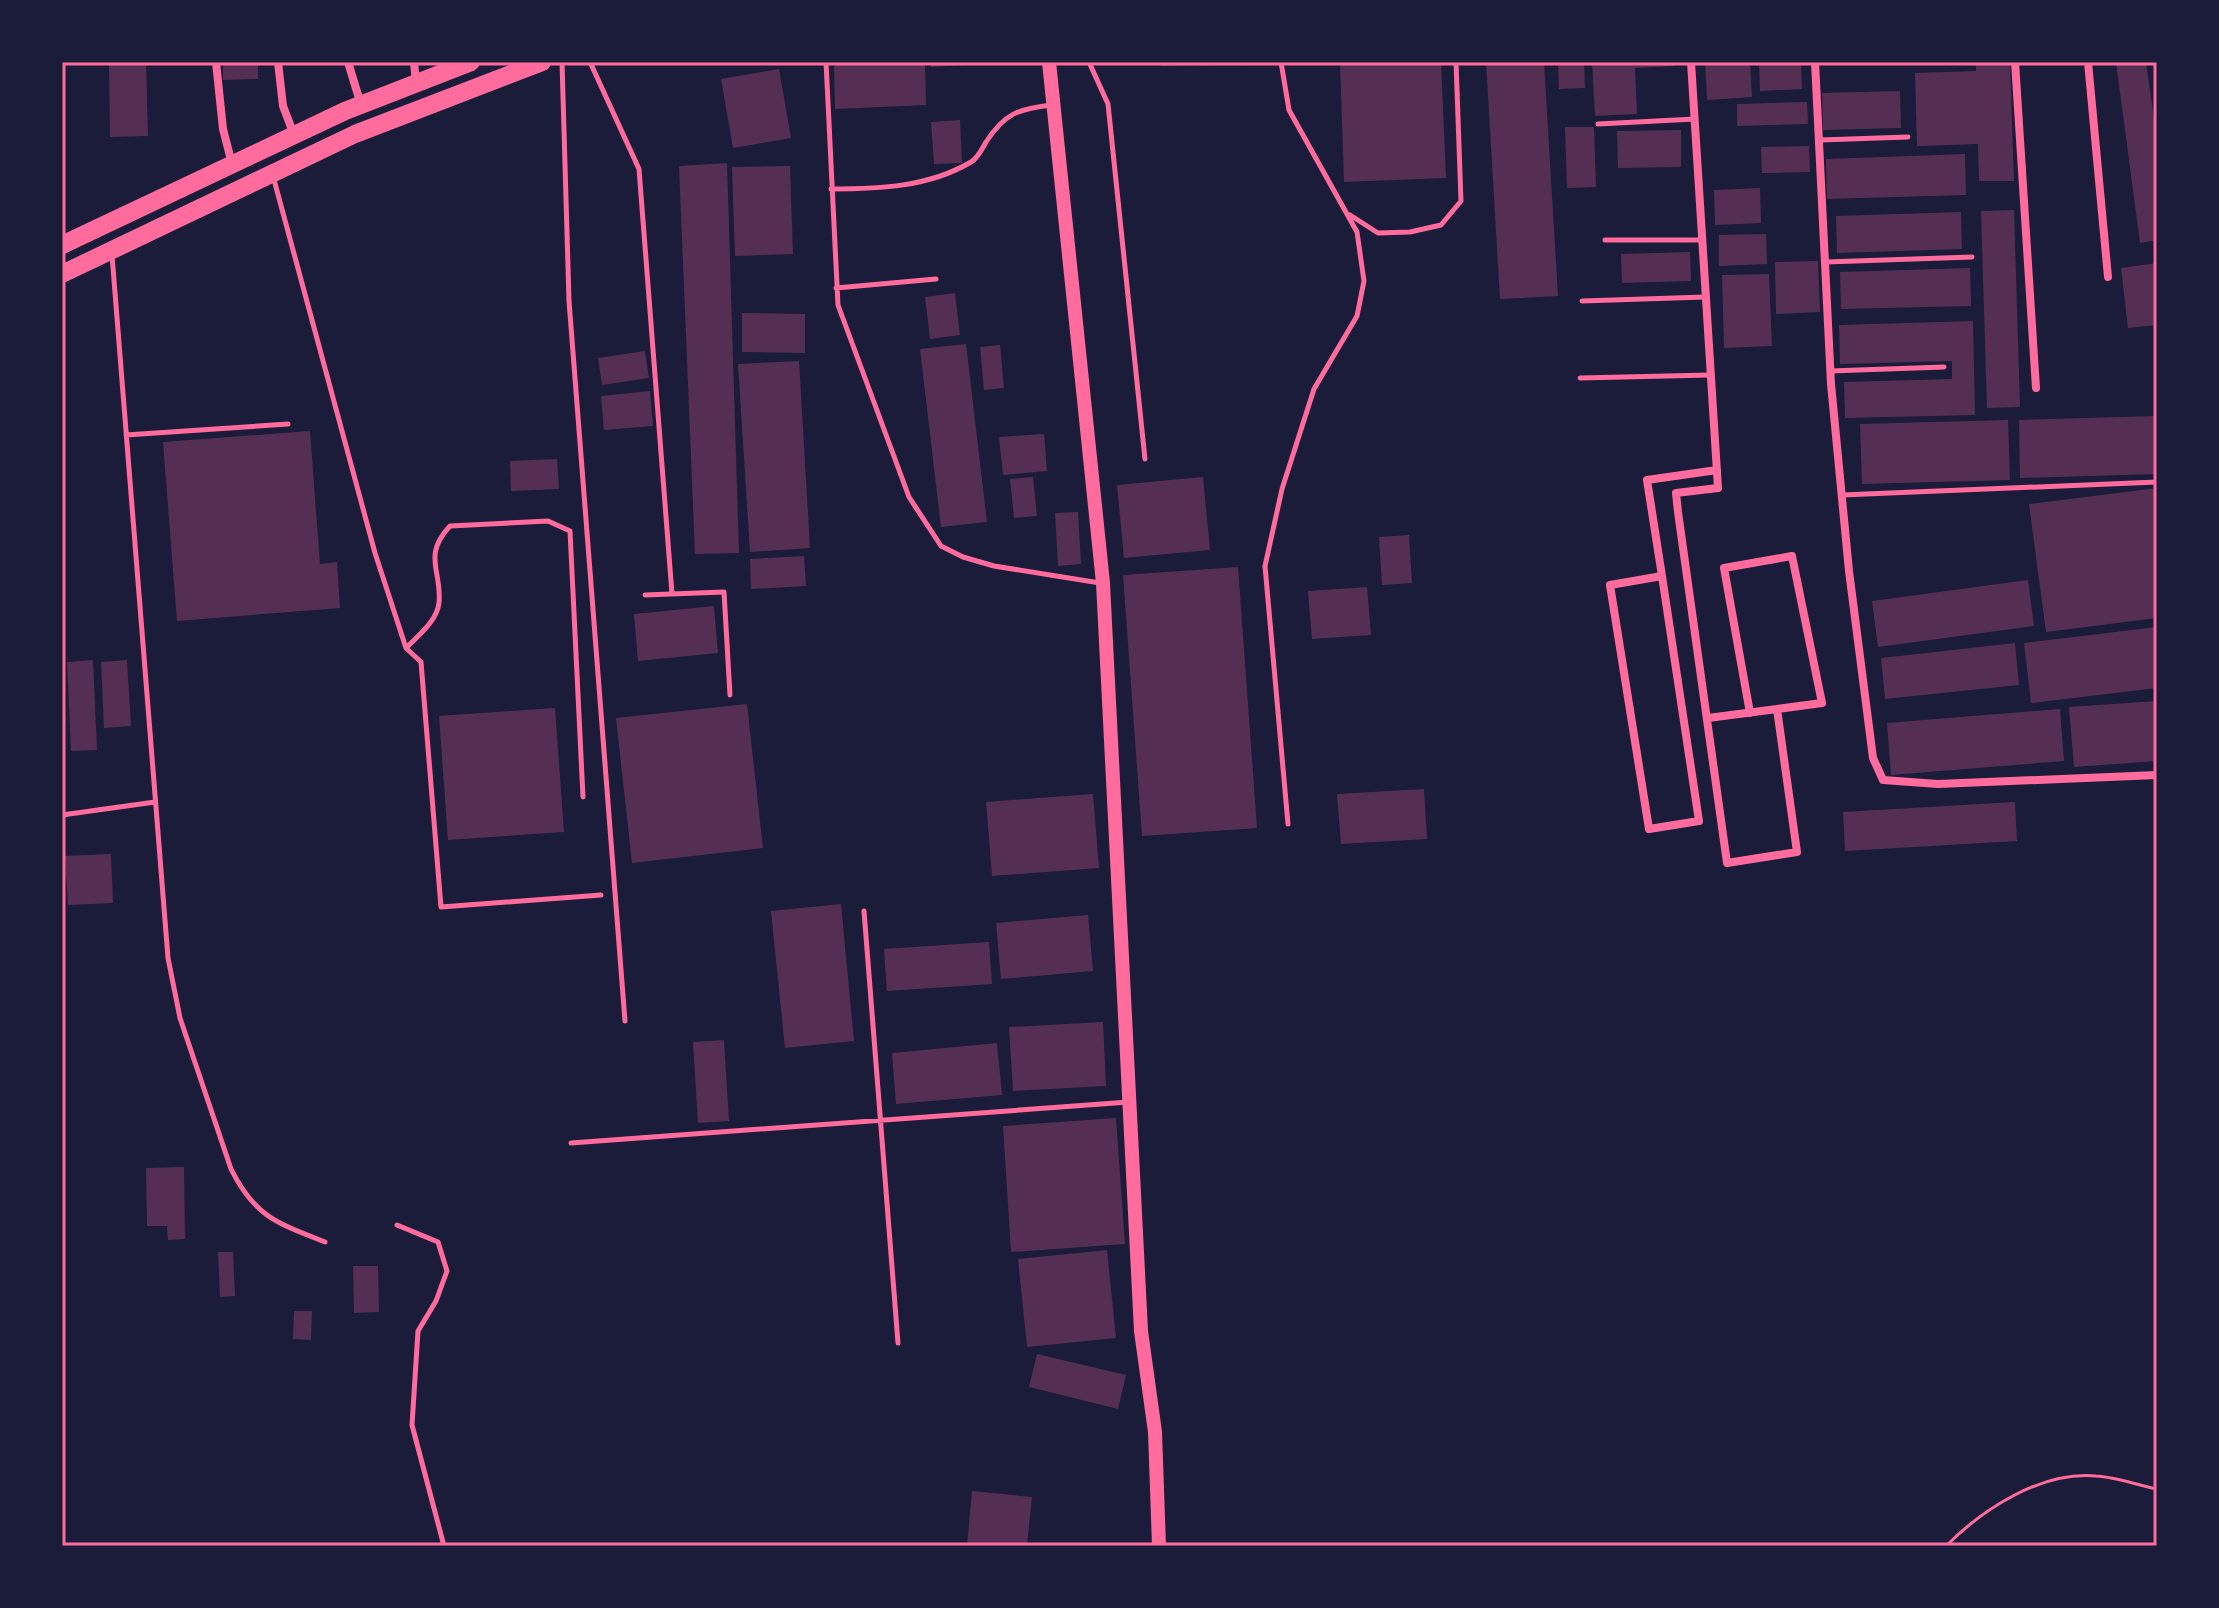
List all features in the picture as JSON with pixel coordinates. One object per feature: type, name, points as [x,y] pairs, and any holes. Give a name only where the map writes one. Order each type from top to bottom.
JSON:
[{"type":"highway","points":[[62,245],[361,105],[471,62]]},
{"type":"highway","points":[[62,274],[355,134],[542,62]]},
{"type":"highway","points":[[192,183],[203,207]]},
{"type":"street","points":[[216,62],[223,129],[232,164]]},
{"type":"street","points":[[278,62],[283,106],[294,135]]},
{"type":"street","points":[[348,62],[361,105]]},
{"type":"street","points":[[414,62],[416,83]]},
{"type":"street","points":[[1049,62],[1103,583],[1141,1331],[1155,1432],[1159,1546]]},
{"type":"street","points":[[1691,62],[1718,488],[1676,493],[1727,863],[1797,852],[1777,709]]},
{"type":"street","points":[[1815,62],[1830,371],[1873,758],[1883,780],[1938,784],[2157,775]]},
{"type":"street","points":[[2015,62],[2036,388]]},
{"type":"street","points":[[2088,62],[2108,277]]},
{"type":"street","points":[[1662,576],[1610,585],[1649,829],[1699,821],[1662,576],[1647,480],[1717,470]]},
{"type":"street","points":[[1708,718],[1750,713],[1822,703],[1792,556],[1724,568],[1750,713]]},
{"type":"lane","points":[[562,62],[569,301],[625,1021]]},
{"type":"lane","points":[[590,62],[639,169],[672,594]]},
{"type":"lane","points":[[826,62],[836,288],[847,339],[909,497],[941,546],[994,566],[1103,583]]},
{"type":"lane","points":[[1089,62],[1108,104],[1145,459]]},
{"type":"lane","points":[[1281,62],[1289,110],[1357,232],[1364,281],[1357,316],[1314,389],[1282,489],[1265,566],[1288,824]]},
{"type":"lane","points":[[1349,215],[1378,233],[1410,232],[1441,225],[1461,201],[1456,62]]},
{"type":"lane","points":[[2156,62],[2157,75]]},
{"type":"lane","points":[[831,189],[890,190],[940,174],[974,161],[1001,119],[1027,108],[1055,104]]},
{"type":"lane","points":[[1598,124],[1695,119]]},
{"type":"lane","points":[[1819,140],[1908,137]]},
{"type":"lane","points":[[272,171],[375,553],[406,648],[421,662],[441,907],[601,895]]},
{"type":"lane","points":[[1605,240],[1702,240]]},
{"type":"lane","points":[[112,250],[155,802],[173,988],[231,1169],[257,1210],[272,1222],[325,1242]]},
{"type":"lane","points":[[1825,262],[1972,257]]},
{"type":"lane","points":[[836,288],[936,279]]},
{"type":"lane","points":[[1582,301],[1705,297]]},
{"type":"lane","points":[[1830,371],[1944,367]]},
{"type":"lane","points":[[1580,378],[1710,375]]},
{"type":"lane","points":[[126,435],[288,424]]},
{"type":"lane","points":[[1842,495],[2157,482]]},
{"type":"lane","points":[[406,648],[429,625],[439,604],[433,563],[437,540],[450,526],[548,521],[570,531],[583,797]]},
{"type":"lane","points":[[645,595],[724,592],[730,695]]},
{"type":"lane","points":[[62,815],[155,802]]},
{"type":"lane","points":[[864,911],[898,1343]]},
{"type":"lane","points":[[571,1143],[1129,1102]]},
{"type":"lane","points":[[397,1225],[438,1242],[447,1271],[436,1301],[418,1331],[412,1425],[444,1546]]},
{"type":"path","points":[[1946,1546],[2020,1492],[2063,1477],[2096,1476],[2157,1489]]},
{"type":"building","points":[[109,62],[146,62],[148,136],[110,137]]},
{"type":"building","points":[[223,62],[258,62],[258,79],[223,80]]},
{"type":"building","points":[[834,62],[925,62],[926,105],[835,109]]},
{"type":"building","points":[[931,62],[986,62],[986,64],[931,67]]},
{"type":"building","points":[[1161,62],[1257,62],[1257,65],[1161,66]]},
{"type":"building","points":[[1340,62],[1441,62],[1446,178],[1344,182]]},
{"type":"building","points":[[1486,62],[1544,62],[1558,296],[1500,299]]},
{"type":"building","points":[[1558,62],[1584,62],[1585,88],[1559,89]]},
{"type":"building","points":[[1592,62],[1675,62],[1675,66],[1635,68],[1637,114],[1595,116]]},
{"type":"building","points":[[1705,62],[1750,62],[1752,97],[1707,100]]},
{"type":"building","points":[[1759,62],[1801,62],[1802,89],[1760,91]]},
{"type":"building","points":[[1976,62],[2010,62],[2014,181],[1979,181],[1978,144],[1917,146],[1915,73],[1976,71]]},
{"type":"building","points":[[2116,62],[2146,62],[2157,141],[2157,240],[2140,243]]},
{"type":"building","points":[[779,69],[791,138],[733,148],[721,79]]},
{"type":"building","points":[[1900,91],[1901,128],[1823,130],[1822,93]]},
{"type":"building","points":[[1807,102],[1808,124],[1737,126],[1737,104]]},
{"type":"building","points":[[960,120],[962,163],[934,164],[931,122]]},
{"type":"building","points":[[1565,127],[1594,127],[1596,187],[1567,188]]},
{"type":"building","points":[[1681,130],[1681,167],[1618,168],[1617,131]]},
{"type":"building","points":[[1809,146],[1810,172],[1762,173],[1761,147]]},
{"type":"building","points":[[1965,154],[1966,195],[1827,199],[1826,159]]},
{"type":"building","points":[[727,163],[739,553],[695,554],[679,166]]},
{"type":"building","points":[[790,166],[793,254],[735,256],[732,167]]},
{"type":"building","points":[[1760,188],[1761,223],[1715,225],[1714,190]]},
{"type":"building","points":[[2014,210],[2020,407],[1987,408],[1981,211]]},
{"type":"building","points":[[1961,212],[1962,249],[1837,253],[1836,216]]},
{"type":"building","points":[[1766,234],[1767,264],[1719,266],[1719,235]]},
{"type":"building","points":[[1690,252],[1691,281],[1622,283],[1621,254]]},
{"type":"building","points":[[1818,261],[1820,312],[1776,314],[1775,262]]},
{"type":"building","points":[[2157,263],[2157,325],[2128,328],[2121,268]]},
{"type":"building","points":[[1970,268],[1971,306],[1841,309],[1840,272]]},
{"type":"building","points":[[1769,274],[1772,346],[1724,348],[1722,275]]},
{"type":"building","points":[[955,293],[960,335],[930,339],[925,297]]},
{"type":"building","points":[[742,313],[805,314],[805,353],[742,352]]},
{"type":"building","points":[[1973,321],[1975,415],[1845,418],[1844,382],[1952,379],[1952,361],[1840,364],[1839,325]]},
{"type":"building","points":[[966,344],[987,522],[941,527],[920,349]]},
{"type":"building","points":[[1000,345],[1004,388],[984,390],[980,347]]},
{"type":"building","points":[[645,351],[649,378],[602,385],[598,358]]},
{"type":"building","points":[[799,361],[810,548],[750,552],[738,364]]},
{"type":"building","points":[[650,391],[653,426],[604,430],[601,396]]},
{"type":"building","points":[[2157,416],[2157,474],[2020,478],[2019,420]]},
{"type":"building","points":[[2008,420],[2010,480],[1862,484],[1860,424]]},
{"type":"building","points":[[310,431],[320,564],[337,562],[340,608],[177,621],[163,442]]},
{"type":"building","points":[[1044,434],[1047,471],[1003,475],[999,437]]},
{"type":"building","points":[[557,459],[559,489],[511,491],[510,461]]},
{"type":"building","points":[[1033,477],[1037,516],[1014,518],[1010,479]]},
{"type":"building","points":[[1203,477],[1210,550],[1124,558],[1117,485]]},
{"type":"building","points":[[2157,488],[2157,618],[2046,632],[2029,504]]},
{"type":"building","points":[[1078,512],[1081,564],[1058,566],[1055,513]]},
{"type":"building","points":[[1409,535],[1412,583],[1382,585],[1379,537]]},
{"type":"building","points":[[804,556],[806,586],[751,589],[750,559]]},
{"type":"building","points":[[1238,567],[1257,828],[1142,836],[1123,575]]},
{"type":"building","points":[[2028,580],[2034,626],[1878,647],[1872,601]]},
{"type":"building","points":[[1367,587],[1371,635],[1312,639],[1308,591]]},
{"type":"building","points":[[714,606],[718,653],[638,661],[634,614]]},
{"type":"building","points":[[2157,627],[2157,688],[2031,703],[2024,643]]},
{"type":"building","points":[[2015,643],[2019,685],[1885,699],[1881,658]]},
{"type":"building","points":[[93,660],[97,750],[71,751],[67,662]]},
{"type":"building","points":[[127,660],[131,726],[104,728],[101,662]]},
{"type":"building","points":[[2157,701],[2157,761],[2074,767],[2069,707]]},
{"type":"building","points":[[747,704],[763,848],[632,863],[616,718]]},
{"type":"building","points":[[555,708],[564,832],[448,840],[439,716]]},
{"type":"building","points":[[2060,709],[2064,761],[1891,775],[1887,723]]},
{"type":"building","points":[[1424,789],[1427,839],[1341,844],[1337,794]]},
{"type":"building","points":[[1093,794],[1099,868],[992,876],[986,802]]},
{"type":"building","points":[[2015,802],[2017,841],[1845,851],[1843,812]]},
{"type":"building","points":[[111,854],[113,903],[68,905],[65,856]]},
{"type":"building","points":[[841,904],[854,1041],[785,1048],[771,911]]},
{"type":"building","points":[[1088,915],[1093,971],[1001,979],[996,923]]},
{"type":"building","points":[[989,942],[992,984],[887,991],[884,949]]},
{"type":"building","points":[[1103,1022],[1106,1086],[1013,1091],[1009,1027]]},
{"type":"building","points":[[724,1040],[729,1121],[698,1123],[693,1042]]},
{"type":"building","points":[[997,1043],[1002,1095],[896,1104],[892,1053]]},
{"type":"building","points":[[1116,1118],[1125,1244],[1011,1252],[1003,1126]]},
{"type":"building","points":[[184,1167],[185,1239],[168,1240],[167,1226],[147,1226],[146,1168]]},
{"type":"building","points":[[1107,1250],[1116,1338],[1027,1347],[1018,1259]]},
{"type":"building","points":[[218,1252],[233,1252],[235,1296],[220,1297]]},
{"type":"building","points":[[353,1266],[378,1266],[379,1312],[354,1313]]},
{"type":"building","points":[[294,1311],[312,1311],[311,1340],[293,1339]]},
{"type":"building","points":[[1037,1354],[1126,1375],[1118,1409],[1029,1387]]},
{"type":"building","points":[[972,1491],[1032,1497],[1027,1546],[967,1546]]}]
